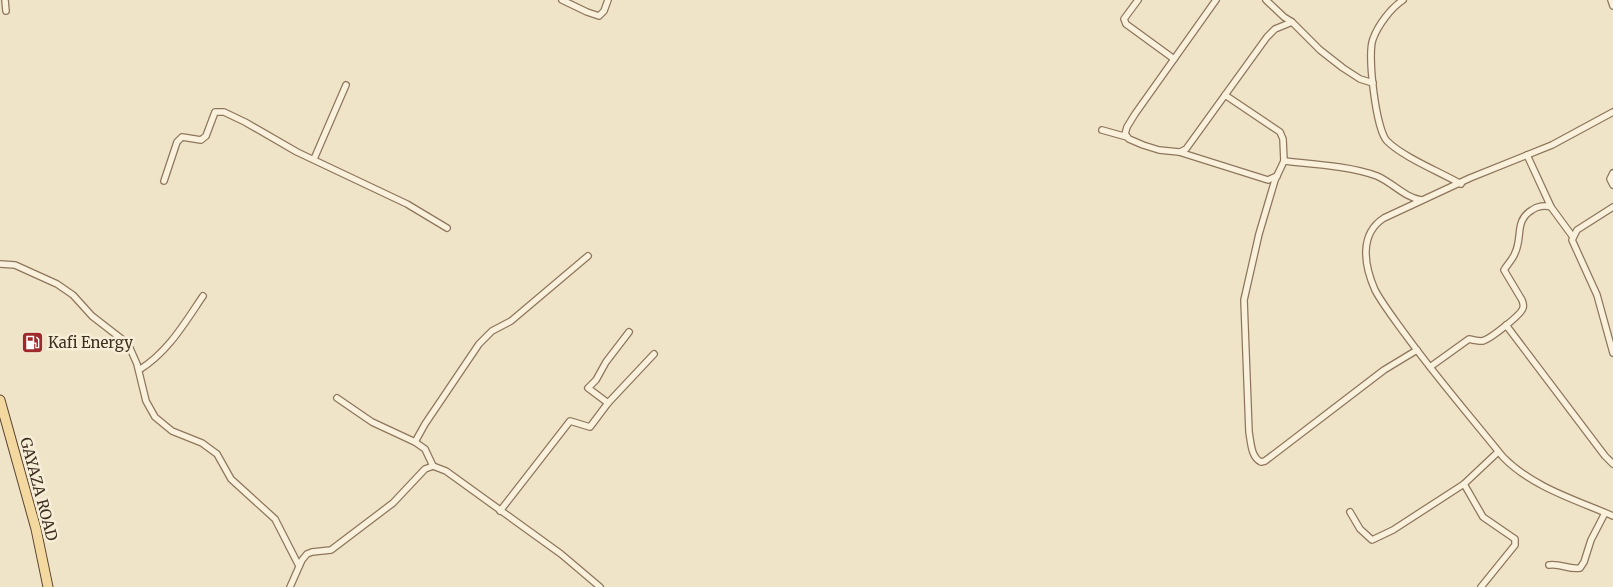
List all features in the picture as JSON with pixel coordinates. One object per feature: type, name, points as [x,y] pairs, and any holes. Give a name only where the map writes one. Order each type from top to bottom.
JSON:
[{"type":"main road","name":"GAYAZA ROAD","points":[[0,400],[36,528],[48,587]]},
{"type":"street","points":[[5,0],[6,11]]},
{"type":"street","points":[[562,0],[599,16],[604,11],[608,0]]},
{"type":"street","points":[[1138,0],[1124,19],[1126,24],[1174,59]]},
{"type":"street","points":[[1126,137],[1127,127],[1216,0]]},
{"type":"street","points":[[1266,0],[1292,22],[1320,50],[1343,68],[1360,79],[1373,83]]},
{"type":"street","points":[[1404,0],[1380,26],[1373,40],[1371,52],[1373,83],[1381,128],[1387,141],[1421,163],[1461,184]]},
{"type":"street","points":[[1610,0],[1613,6]]},
{"type":"street","points":[[1179,152],[1186,149],[1267,37],[1275,29],[1292,22]]},
{"type":"street","points":[[314,160],[346,85]]},
{"type":"street","points":[[1225,95],[1280,132],[1283,139],[1284,161],[1277,176],[1259,234],[1244,300],[1248,432],[1256,459],[1262,462],[1265,461],[1384,370],[1417,350]]},
{"type":"street","points":[[164,181],[177,142],[182,138],[201,140],[206,136],[216,112],[224,112],[297,152],[359,183],[407,204],[447,228]]},
{"type":"street","points":[[1613,112],[1552,145],[1422,200],[1377,222],[1370,230],[1366,245],[1369,271],[1380,298],[1430,367],[1498,452],[1511,466],[1528,478],[1613,516]]},
{"type":"street","points":[[1102,130],[1159,150],[1179,152],[1268,180],[1277,176]]},
{"type":"street","points":[[1527,155],[1551,207],[1573,237]]},
{"type":"street","points":[[1284,161],[1326,166],[1377,176],[1411,198],[1422,200]]},
{"type":"street","points":[[1613,173],[1610,179],[1613,185]]},
{"type":"street","points":[[1430,367],[1470,339],[1483,341],[1506,325],[1520,312],[1524,305],[1504,270],[1516,252],[1520,226],[1524,215],[1535,208],[1546,205],[1551,207]]},
{"type":"street","points":[[1613,207],[1577,230],[1573,237],[1573,243],[1597,296],[1613,354]]},
{"type":"street","points":[[415,442],[479,344],[492,331],[511,321],[588,256]]},
{"type":"street","points":[[0,264],[15,264],[57,284],[73,295],[92,316],[124,340],[129,346],[139,370],[146,401],[155,417],[172,431],[202,443],[218,454],[231,479],[275,519],[299,566]]},
{"type":"street","points":[[139,370],[154,360],[171,343],[203,296]]},
{"type":"street","points":[[1506,325],[1613,464]]},
{"type":"street","points":[[608,403],[588,388],[596,380],[606,362],[629,332]]},
{"type":"street","points":[[500,512],[570,421],[590,427],[608,403],[654,354]]},
{"type":"street","points":[[337,398],[372,422],[415,442],[428,452],[433,466]]},
{"type":"street","points":[[1350,512],[1360,529],[1372,540],[1393,530],[1464,484],[1498,452]]},
{"type":"street","points":[[290,587],[299,566],[307,554],[331,550],[385,510],[425,469],[433,466],[446,471],[500,512],[561,554],[600,587]]},
{"type":"street","points":[[1464,484],[1483,517],[1515,539],[1515,545],[1481,587]]},
{"type":"street","points":[[1549,566],[1558,565],[1580,568],[1584,562],[1591,540],[1605,513]]},
{"type":"place","name":"Kafi Energy","points":[[32,342]]}]
